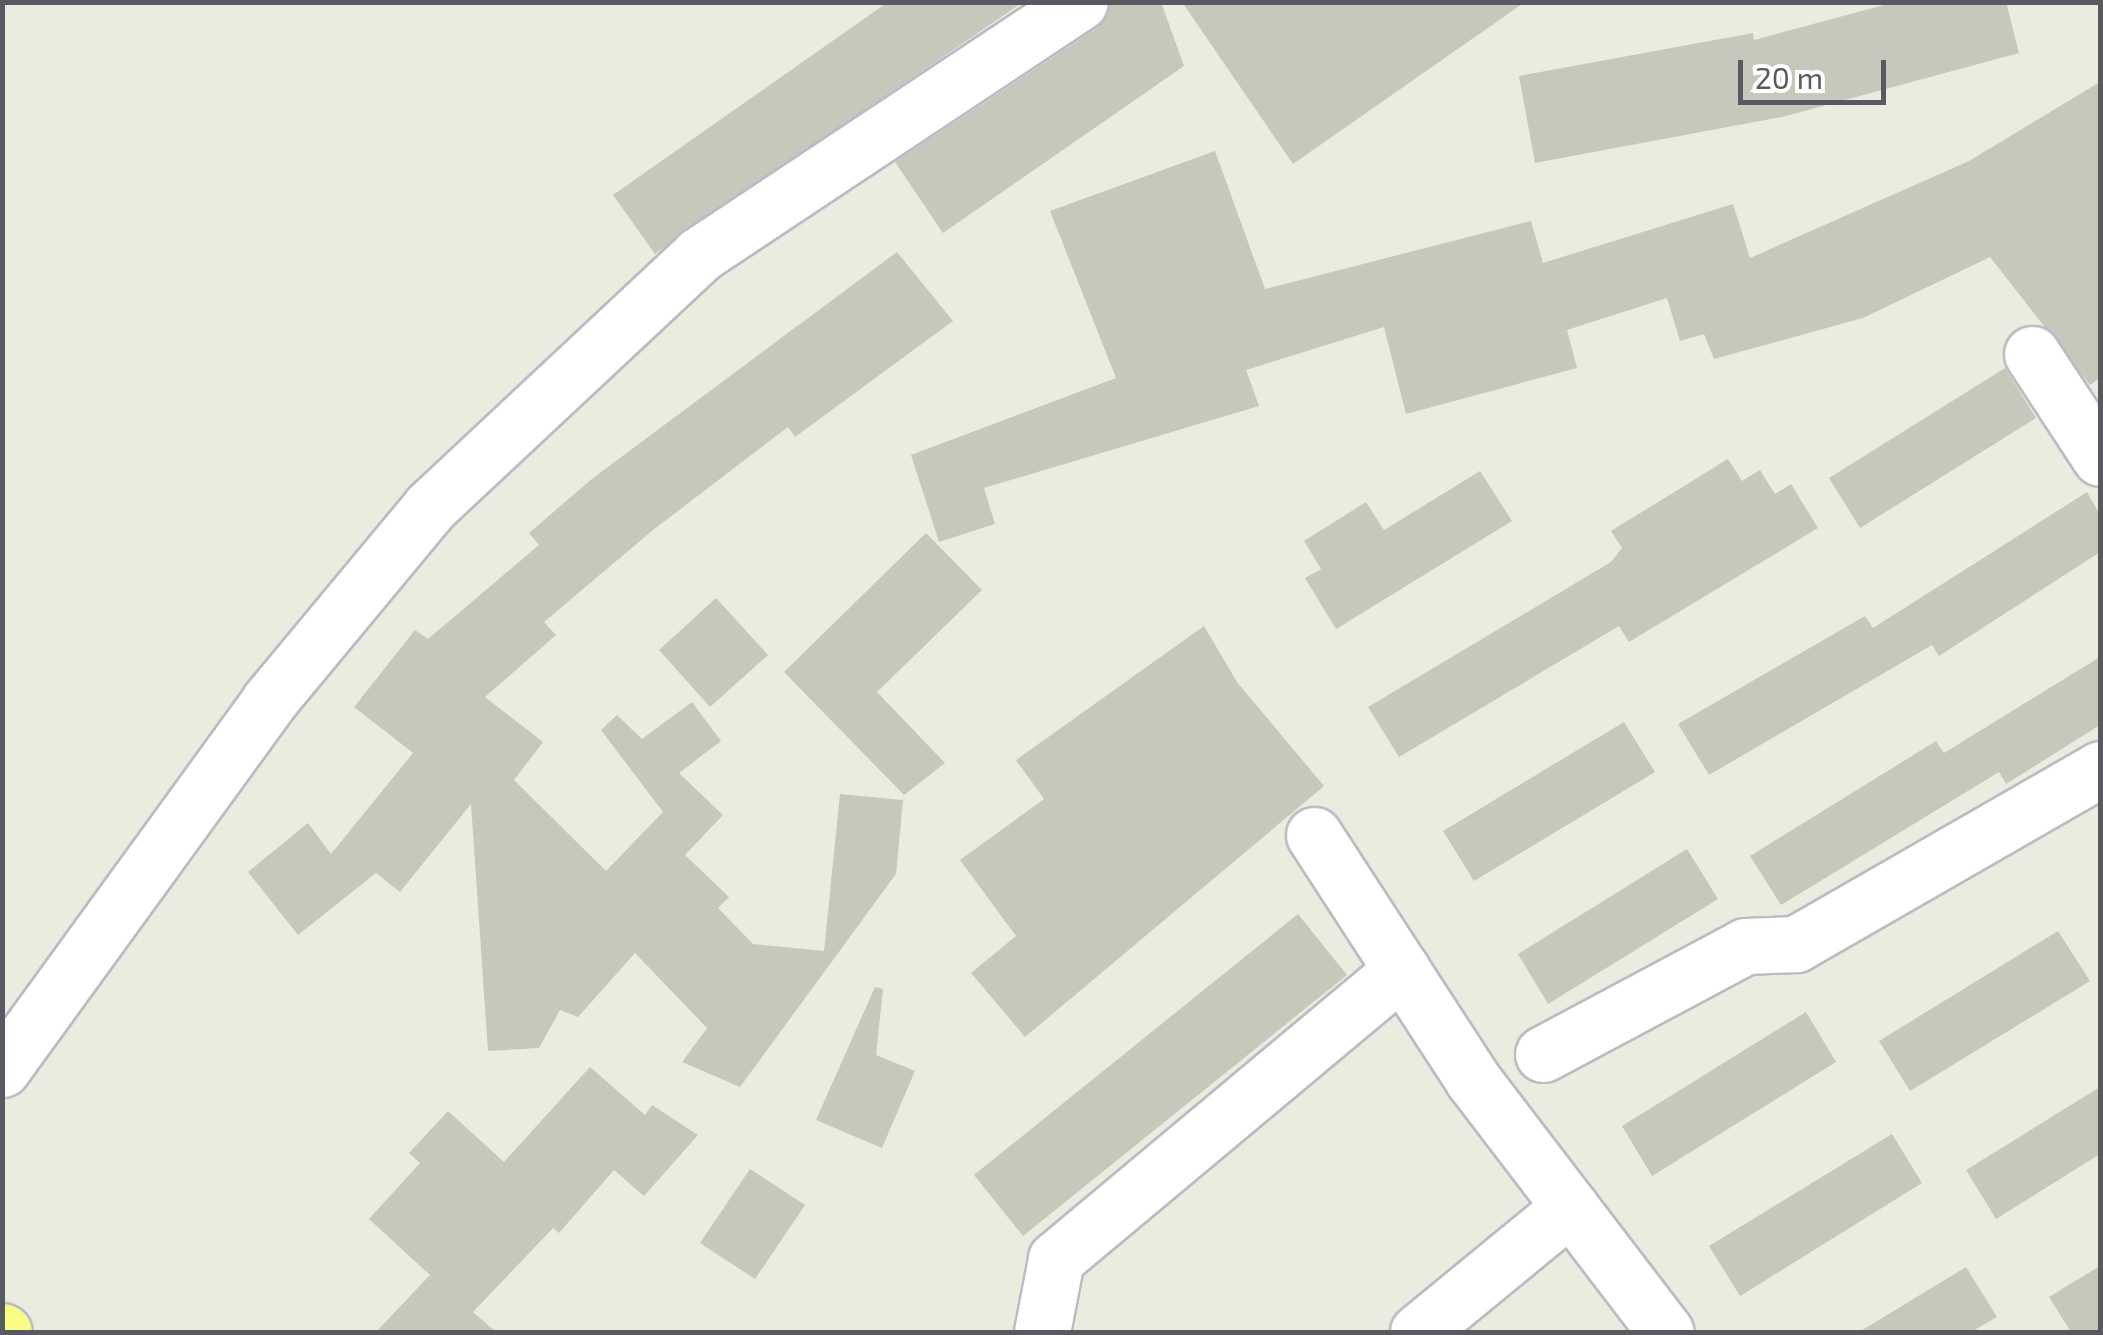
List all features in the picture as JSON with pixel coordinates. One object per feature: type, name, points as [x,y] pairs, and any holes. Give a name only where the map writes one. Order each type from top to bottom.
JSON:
[{"type":"street","points":[[2,1068],[269,702],[430,507],[699,255],[1080,2]]},
{"type":"street","points":[[2032,354],[2100,458]]},
{"type":"street","points":[[1543,1054],[1745,946],[1796,944],[2100,769]]},
{"type":"street","points":[[1314,835],[1402,970],[1570,1207],[1666,1332]]},
{"type":"street","points":[[1042,1332],[1056,1259],[1402,970]]},
{"type":"street","points":[[1418,1332],[1570,1207]]},
{"type":"building","points":[[888,2],[1023,2],[655,254],[613,195]]},
{"type":"building","points":[[1111,2],[1161,2],[1184,66],[943,233],[895,162],[1097,28]]},
{"type":"building","points":[[1182,2],[1525,2],[1293,164]]},
{"type":"building","points":[[1895,2],[2006,2],[2019,53],[1782,117],[1535,163],[1519,76],[1753,33],[1754,40]]},
{"type":"building","points":[[2100,82],[2100,378],[2090,385],[1990,257],[1863,318],[1714,359],[1704,334],[1680,341],[1667,298],[1567,330],[1577,368],[1406,414],[1384,327],[1246,370],[1259,406],[984,488],[995,524],[939,542],[911,455],[1116,378],[1050,211],[1215,151],[1265,289],[1531,221],[1543,263],[1733,204],[1750,258],[1969,161]]},
{"type":"building","points":[[897,252],[953,321],[795,437],[788,427],[653,530],[544,622],[556,635],[485,697],[543,742],[514,780],[606,871],[663,812],[601,730],[617,715],[642,739],[692,702],[721,741],[679,773],[723,815],[685,855],[729,897],[718,908],[753,944],[824,951],[840,794],[903,800],[896,874],[740,1087],[682,1062],[707,1028],[635,953],[578,1017],[560,1010],[539,1048],[488,1051],[471,804],[400,892],[376,873],[298,935],[248,872],[308,823],[331,854],[413,753],[354,707],[415,630],[428,639],[539,545],[529,533],[593,478]]},
{"type":"building","points":[[2005,368],[2036,418],[1860,528],[1829,478]]},
{"type":"building","points":[[1728,459],[1742,481],[1760,470],[1775,494],[1791,484],[1818,528],[1629,642],[1619,626],[1399,757],[1368,707],[1611,562],[1622,548],[1611,531]]},
{"type":"building","points":[[1480,471],[1512,521],[1336,629],[1305,578],[1321,569],[1304,541],[1366,502],[1384,530]]},
{"type":"building","points":[[2087,492],[2100,515],[2100,552],[1939,656],[1932,645],[1709,775],[1678,724],[1865,616],[1873,628]]},
{"type":"building","points":[[926,533],[982,590],[877,692],[945,763],[904,795],[784,672]]},
{"type":"building","points":[[716,598],[768,655],[710,707],[659,650]]},
{"type":"building","points":[[1204,626],[1237,682],[1324,786],[1025,1037],[971,973],[1016,936],[960,860],[1044,799],[1016,760]]},
{"type":"building","points":[[2100,657],[2100,725],[2006,784],[1999,772],[1781,905],[1750,856],[1936,741],[1944,753]]},
{"type":"building","points":[[1624,722],[1655,772],[1474,881],[1443,831]]},
{"type":"building","points":[[1687,849],[1718,899],[1548,1004],[1518,954]]},
{"type":"building","points":[[1298,914],[1347,975],[1023,1236],[974,1175]]},
{"type":"building","points":[[2058,931],[2090,981],[1910,1091],[1879,1041]]},
{"type":"building","points":[[875,987],[883,989],[876,1055],[915,1071],[882,1148],[816,1120]]},
{"type":"building","points":[[1806,1012],[1836,1062],[1652,1176],[1622,1126]]},
{"type":"building","points":[[590,1067],[645,1115],[652,1105],[698,1135],[644,1196],[614,1170],[559,1233],[553,1228],[473,1312],[496,1332],[376,1332],[430,1275],[369,1219],[420,1163],[409,1153],[448,1111],[504,1162]]},
{"type":"building","points":[[2100,1087],[2100,1154],[1996,1219],[1966,1170]]},
{"type":"building","points":[[1892,1134],[1922,1183],[1740,1296],[1709,1246]]},
{"type":"building","points":[[750,1169],[805,1205],[755,1279],[700,1243]]},
{"type":"building","points":[[2100,1266],[2100,1332],[2071,1332],[2049,1297]]},
{"type":"building","points":[[1966,1267],[1997,1317],[1971,1332],[1859,1332]]}]
